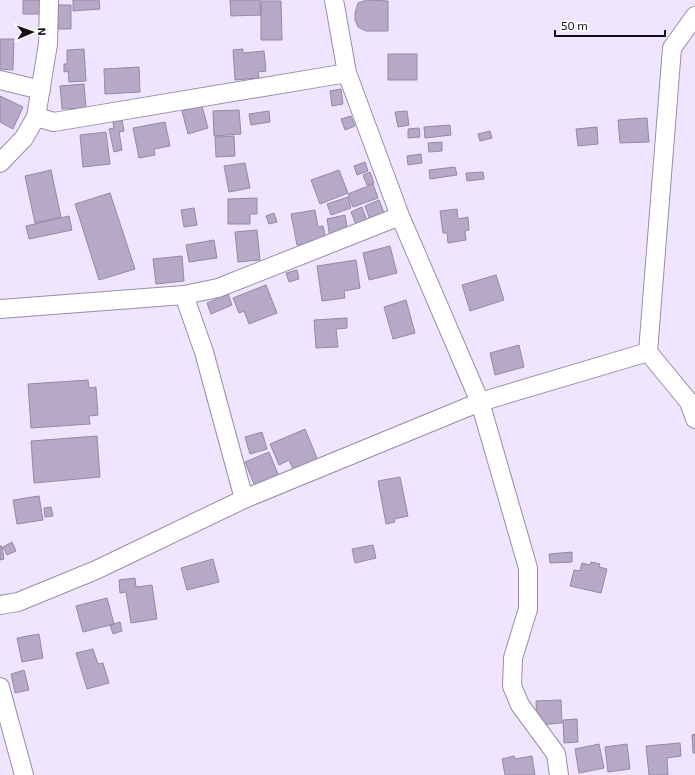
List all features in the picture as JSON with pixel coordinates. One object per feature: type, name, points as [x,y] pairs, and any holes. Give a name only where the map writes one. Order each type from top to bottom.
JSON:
[{"type":"street","points":[[0,164],[24,138],[36,117],[48,44],[49,0]]},
{"type":"street","points":[[334,0],[347,73],[400,216],[480,402],[528,568],[528,609],[513,658],[512,686],[520,705],[556,754],[559,775]]},
{"type":"street","points":[[695,16],[672,48],[648,352],[689,402],[695,419]]},
{"type":"street","points":[[36,117],[54,122],[347,73]]},
{"type":"street","points":[[0,80],[41,90]]},
{"type":"street","points":[[0,309],[184,295],[218,288],[400,216]]},
{"type":"street","points":[[184,295],[204,352],[244,499]]},
{"type":"street","points":[[0,605],[18,602],[96,570],[244,499],[480,402],[648,352]]},
{"type":"street","points":[[0,687],[24,775]]},
{"type":"building","points":[[23,0],[41,0],[41,14],[23,14]]},
{"type":"building","points":[[73,0],[99,0],[100,9],[73,11]]},
{"type":"building","points":[[230,0],[260,0],[261,15],[231,16]]},
{"type":"building","points":[[367,0],[388,1],[388,31],[366,31],[358,27],[355,20],[355,13],[358,3]]},
{"type":"building","points":[[261,1],[281,1],[282,40],[261,40]]},
{"type":"building","points":[[58,5],[71,5],[71,29],[58,29]]},
{"type":"building","points":[[0,39],[14,39],[13,70],[0,69]]},
{"type":"building","points":[[84,49],[86,81],[69,82],[68,71],[64,72],[64,64],[67,64],[67,50]]},
{"type":"building","points":[[243,49],[243,53],[264,51],[266,71],[258,72],[259,78],[235,80],[233,50]]},
{"type":"building","points":[[388,54],[417,54],[417,80],[388,80]]},
{"type":"building","points":[[139,67],[140,92],[105,94],[104,69]]},
{"type":"building","points":[[84,84],[86,108],[62,109],[60,86]]},
{"type":"building","points":[[341,89],[343,104],[332,106],[330,91]]},
{"type":"building","points":[[0,96],[23,107],[13,129],[0,122]]},
{"type":"building","points":[[202,106],[208,128],[188,134],[182,111]]},
{"type":"building","points":[[239,110],[241,134],[214,136],[213,111]]},
{"type":"building","points":[[269,111],[270,122],[251,125],[249,114]]},
{"type":"building","points":[[407,111],[409,125],[398,127],[395,112]]},
{"type":"building","points":[[351,116],[355,126],[345,130],[341,119]]},
{"type":"building","points":[[647,118],[649,142],[620,143],[618,120]]},
{"type":"building","points":[[122,120],[124,131],[119,132],[122,150],[114,152],[109,129],[114,128],[113,122]]},
{"type":"building","points":[[165,122],[170,146],[154,149],[155,155],[139,158],[133,128]]},
{"type":"building","points":[[450,125],[451,135],[425,138],[424,127]]},
{"type":"building","points":[[597,127],[598,144],[578,146],[576,129]]},
{"type":"building","points":[[419,128],[420,137],[408,138],[408,129]]},
{"type":"building","points":[[490,131],[492,138],[480,141],[478,134]]},
{"type":"building","points":[[106,132],[110,164],[83,167],[80,135]]},
{"type":"building","points":[[234,136],[235,156],[216,157],[215,137]]},
{"type":"building","points":[[442,142],[442,151],[429,152],[428,143]]},
{"type":"building","points":[[421,154],[422,163],[408,165],[407,156]]},
{"type":"building","points":[[365,162],[368,171],[357,175],[354,166]]},
{"type":"building","points":[[245,163],[250,188],[229,192],[224,166]]},
{"type":"building","points":[[455,167],[457,175],[430,179],[429,170]]},
{"type":"building","points":[[51,170],[61,217],[35,223],[25,176]]},
{"type":"building","points":[[339,170],[348,193],[320,204],[311,180]]},
{"type":"building","points":[[370,172],[374,183],[367,185],[363,175]]},
{"type":"building","points":[[483,172],[484,179],[467,181],[466,173]]},
{"type":"building","points":[[373,184],[378,198],[353,207],[348,194]]},
{"type":"building","points":[[110,193],[135,269],[99,280],[75,204]]},
{"type":"building","points":[[348,197],[351,208],[331,215],[327,204]]},
{"type":"building","points":[[257,198],[257,214],[250,214],[250,224],[228,224],[228,199]]},
{"type":"building","points":[[379,200],[386,218],[371,223],[365,206]]},
{"type":"building","points":[[362,207],[369,226],[358,230],[351,212]]},
{"type":"building","points":[[194,208],[197,225],[184,227],[181,210]]},
{"type":"building","points":[[457,209],[458,219],[468,217],[469,230],[465,231],[466,240],[448,243],[447,233],[443,233],[440,211]]},
{"type":"building","points":[[315,210],[318,227],[323,226],[326,240],[297,245],[291,214]]},
{"type":"building","points":[[274,213],[277,222],[269,224],[266,216]]},
{"type":"building","points":[[345,215],[348,234],[330,238],[327,219]]},
{"type":"building","points":[[69,216],[72,230],[29,239],[26,226]]},
{"type":"building","points":[[257,230],[260,260],[238,262],[235,232]]},
{"type":"building","points":[[214,240],[217,258],[189,262],[186,245]]},
{"type":"building","points":[[390,246],[397,273],[369,280],[363,253]]},
{"type":"building","points":[[182,256],[184,281],[156,284],[153,259]]},
{"type":"building","points":[[356,260],[360,288],[344,291],[345,298],[322,301],[317,266]]},
{"type":"building","points":[[297,270],[299,279],[289,282],[286,273]]},
{"type":"building","points":[[496,275],[504,300],[470,311],[462,285]]},
{"type":"building","points":[[266,285],[277,313],[249,324],[244,311],[239,313],[233,298]]},
{"type":"building","points":[[228,294],[232,305],[211,314],[207,303]]},
{"type":"building","points":[[406,300],[415,333],[393,339],[384,307]]},
{"type":"building","points":[[347,318],[347,328],[336,329],[338,347],[316,348],[314,320]]},
{"type":"building","points":[[519,345],[524,367],[495,375],[490,353]]},
{"type":"building","points":[[88,380],[89,388],[96,387],[98,415],[89,416],[90,424],[31,428],[28,384]]},
{"type":"building","points":[[305,429],[319,463],[295,473],[289,460],[279,465],[270,444]]},
{"type":"building","points":[[262,432],[267,449],[250,454],[245,437]]},
{"type":"building","points":[[97,436],[100,477],[34,483],[31,441]]},
{"type":"building","points":[[269,452],[280,479],[256,489],[245,462]]},
{"type":"building","points":[[400,477],[408,516],[394,519],[395,522],[386,524],[378,481]]},
{"type":"building","points":[[39,496],[43,520],[17,524],[13,500]]},
{"type":"building","points":[[51,507],[53,516],[45,517],[44,508]]},
{"type":"building","points":[[12,542],[16,551],[7,555],[3,547]]},
{"type":"building","points":[[373,545],[376,558],[355,563],[352,549]]},
{"type":"building","points":[[0,546],[2,546],[4,559],[0,560]]},
{"type":"building","points":[[572,552],[572,562],[550,563],[549,554]]},
{"type":"building","points":[[213,559],[219,582],[187,590],[181,568]]},
{"type":"building","points":[[591,562],[600,564],[599,567],[607,569],[601,593],[570,586],[574,570],[580,571],[582,563],[590,565]]},
{"type":"building","points":[[135,578],[136,587],[152,585],[157,619],[131,623],[126,592],[120,593],[119,580]]},
{"type":"building","points":[[107,598],[114,624],[83,632],[76,606]]},
{"type":"building","points":[[120,622],[122,631],[113,634],[110,625]]},
{"type":"building","points":[[39,634],[43,658],[22,662],[17,638]]},
{"type":"building","points":[[93,649],[98,664],[103,663],[109,683],[87,689],[76,653]]},
{"type":"building","points":[[24,670],[29,690],[15,693],[11,674]]},
{"type":"building","points":[[561,700],[562,723],[537,725],[536,701]]},
{"type":"building","points":[[577,719],[578,742],[564,743],[563,720]]},
{"type":"building","points":[[695,734],[695,753],[693,753],[692,735]]},
{"type":"building","points":[[680,743],[681,756],[667,758],[668,775],[649,775],[646,746]]},
{"type":"building","points":[[599,744],[604,768],[579,773],[575,749]]},
{"type":"building","points":[[627,744],[630,769],[608,772],[605,747]]},
{"type":"building","points":[[514,756],[515,759],[532,756],[535,775],[505,775],[502,759]]}]
